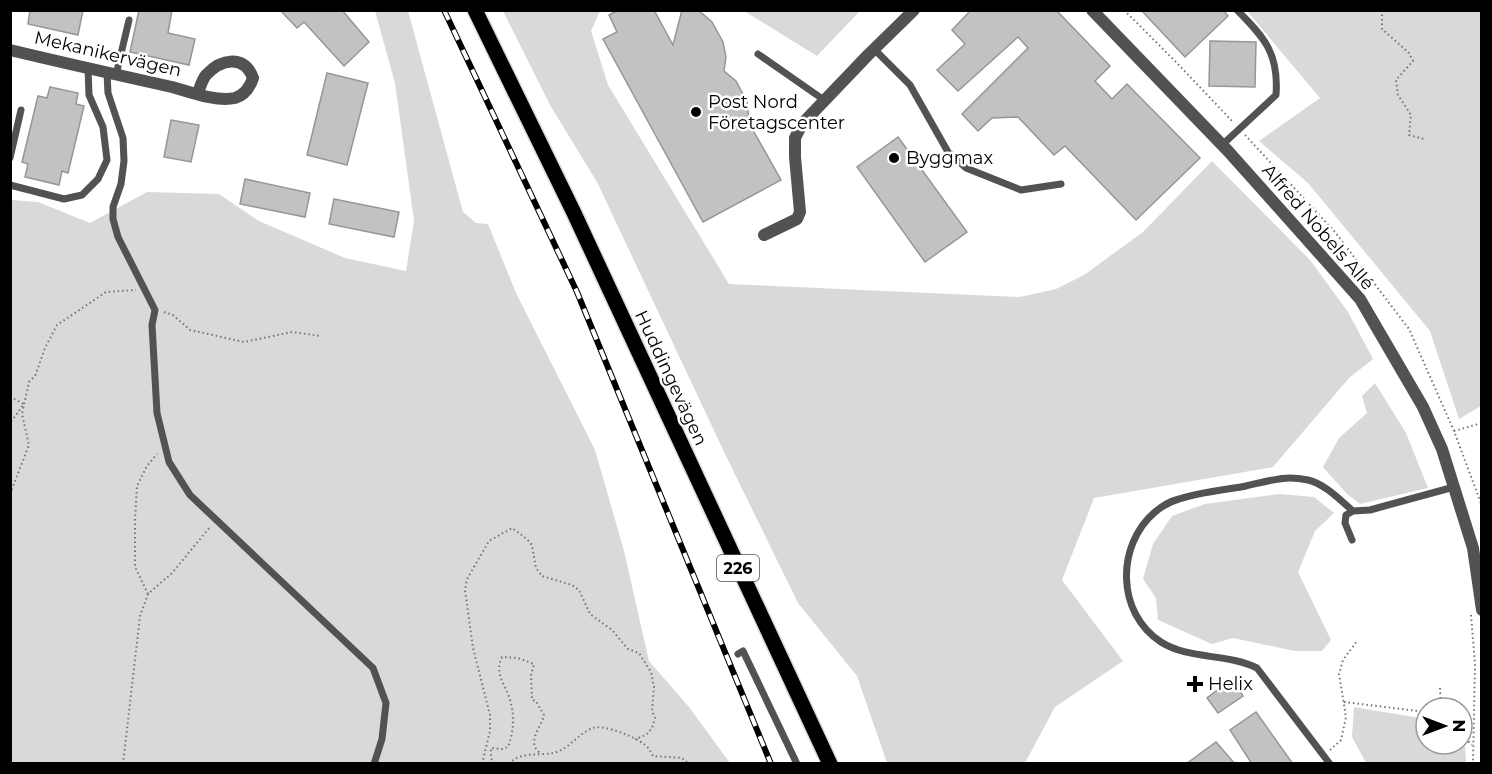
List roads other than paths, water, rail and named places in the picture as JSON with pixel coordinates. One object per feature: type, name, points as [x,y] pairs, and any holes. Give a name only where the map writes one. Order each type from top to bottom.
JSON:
[{"type":"main road","name":"Huddingevägen","points":[[475,10],[574,213],[830,764]]},
{"type":"street","points":[[764,235],[797,219],[800,212],[795,138],[802,124],[914,10]]},
{"type":"street","name":"Alfred Nobels Allé","points":[[1092,10],[1222,145],[1360,299],[1423,406],[1442,449],[1473,548],[1476,610]]},
{"type":"street","name":"Mekanikervägen","points":[[10,50],[198,93]]},
{"type":"lane","points":[[1222,145],[1276,95],[1278,75],[1270,49],[1237,10]]},
{"type":"lane","points":[[129,20],[108,93],[123,138],[124,160],[121,184],[113,207],[113,219],[118,237],[156,310],[152,326],[158,414],[169,462],[190,495],[373,668],[386,703],[382,739],[374,764]]},
{"type":"lane","points":[[874,49],[910,85],[948,152],[966,168],[1021,190],[1061,184]]},
{"type":"lane","points":[[758,54],[824,100]]},
{"type":"lane","points":[[10,185],[64,199],[82,195],[98,178],[107,160],[103,127],[89,95],[88,68]]},
{"type":"lane","points":[[10,158],[21,110]]},
{"type":"lane","points":[[1330,764],[1257,668],[1243,661],[1180,650],[1161,642],[1146,629],[1135,613],[1127,593],[1126,572],[1130,548],[1140,528],[1155,511],[1178,499],[1290,477],[1311,480],[1331,492],[1353,511]]},
{"type":"lane","points":[[1352,540],[1345,523],[1346,515],[1353,511],[1370,510],[1454,487]]},
{"type":"lane","points":[[738,654],[743,651],[797,764]]},
{"type":"railway","points":[[444,10],[577,292],[771,764]]},
{"type":"place","name":"Post Nord Företagscenter","points":[[696,112]]},
{"type":"place","name":"Byggmax","points":[[894,158]]},
{"type":"place","name":"Helix","points":[[1195,684]]}]
